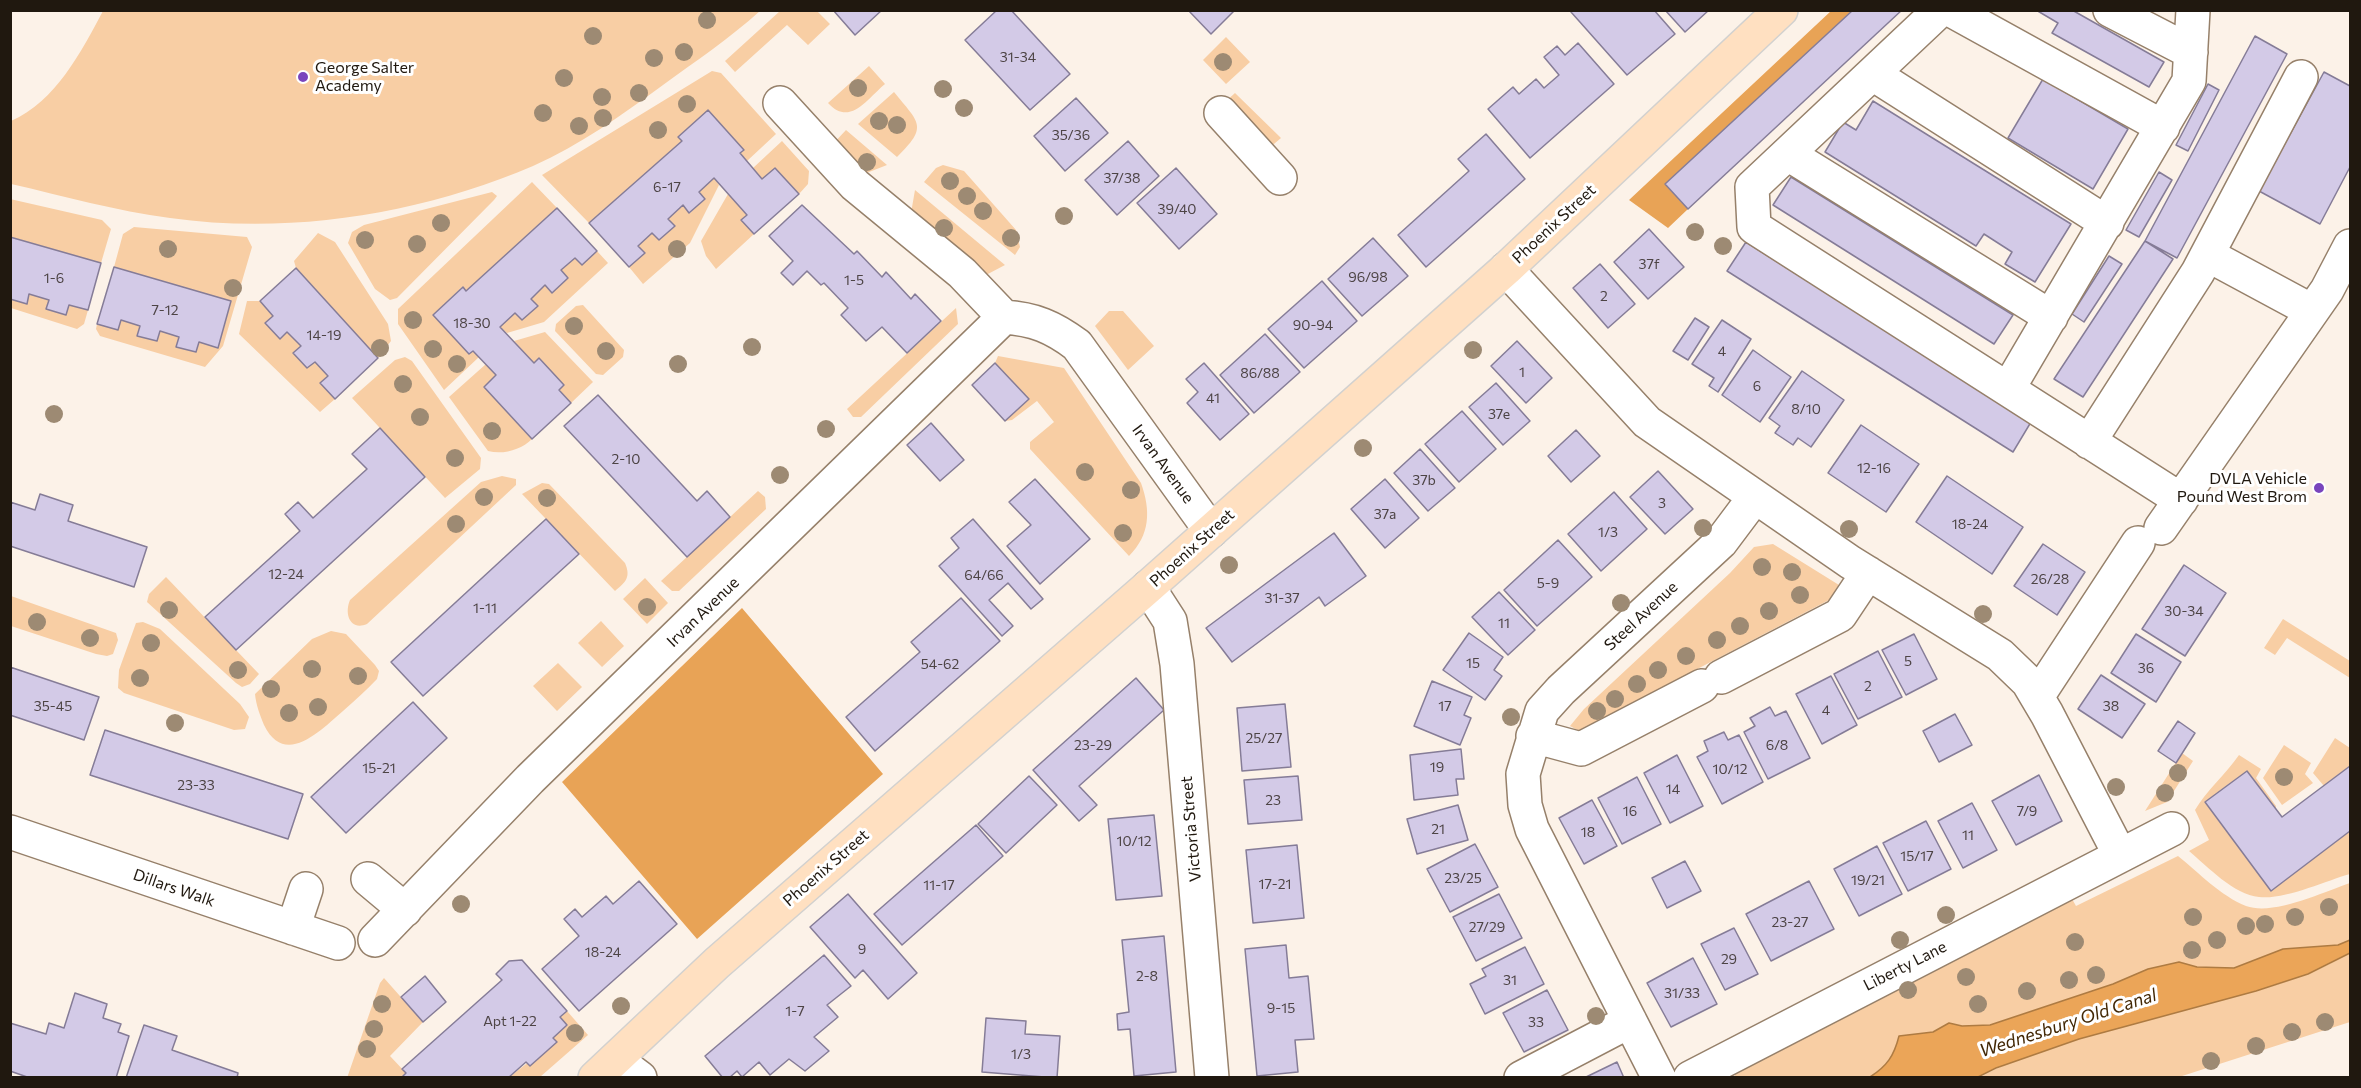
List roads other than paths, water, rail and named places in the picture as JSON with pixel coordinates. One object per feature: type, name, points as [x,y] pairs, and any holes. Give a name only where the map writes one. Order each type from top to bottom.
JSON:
[{"type":"main road","name":"Phoenix Street","points":[[617,1071],[717,963],[1148,587],[1506,269],[1780,10]]},
{"type":"street","points":[[1940,10],[1752,187],[1754,227],[2181,500]]},
{"type":"street","points":[[1951,10],[2163,127]]},
{"type":"street","points":[[2110,10],[2191,52]]},
{"type":"street","points":[[2008,389],[2189,81],[2193,10]]},
{"type":"street","points":[[1873,74],[2107,223]]},
{"type":"street","points":[[2090,442],[2208,255],[2301,77]]},
{"type":"street","points":[[780,104],[855,185],[962,273],[1004,317]]},
{"type":"street","points":[[1221,113],[1280,178]]},
{"type":"street","points":[[1788,154],[2051,317]]},
{"type":"street","points":[[2037,697],[2149,536],[2181,500],[2312,311],[2350,246]]},
{"type":"street","points":[[2208,255],[2312,311]]},
{"type":"street","points":[[1506,269],[1647,422],[1754,498],[1868,573],[2000,655],[2028,682],[2120,855]]},
{"type":"street","name":"Irvan Avenue","points":[[375,940],[530,779],[1004,317],[1028,319],[1052,326],[1077,345],[1211,531]]},
{"type":"street","name":"Steel Avenue","points":[[1659,1077],[1532,830],[1525,805],[1523,774],[1542,711],[1561,690],[1721,542],[1754,498]]},
{"type":"street","points":[[1533,735],[1581,749],[1840,615],[1868,573]]},
{"type":"street","name":"Victoria Street","points":[[1148,587],[1170,621],[1177,664],[1212,1077]]},
{"type":"street","name":"Liberty Lane","points":[[1690,1077],[2172,829]]},
{"type":"street","name":"Dillars Walk","points":[[10,832],[338,943]]},
{"type":"street","points":[[368,879],[405,910]]},
{"type":"street","points":[[293,928],[306,889]]},
{"type":"street","points":[[1521,1077],[1630,1021]]},
{"type":"water","name":"Wednesbury Old Canal","points":[[2350,940],[2350,953],[2308,974],[2256,991],[2079,1039],[1996,1068],[1978,1077],[1870,1077],[1889,1060],[1899,1036],[1933,1032],[1949,1023],[1962,1026],[1990,1025],[2113,984],[2148,969],[2179,962],[2197,967],[2234,968],[2283,949],[2338,945]]},
{"type":"place","name":"George Salter Academy","points":[[303,77]]},
{"type":"place","name":"DVLA Vehicle Pound West Brom","points":[[2319,488]]}]
